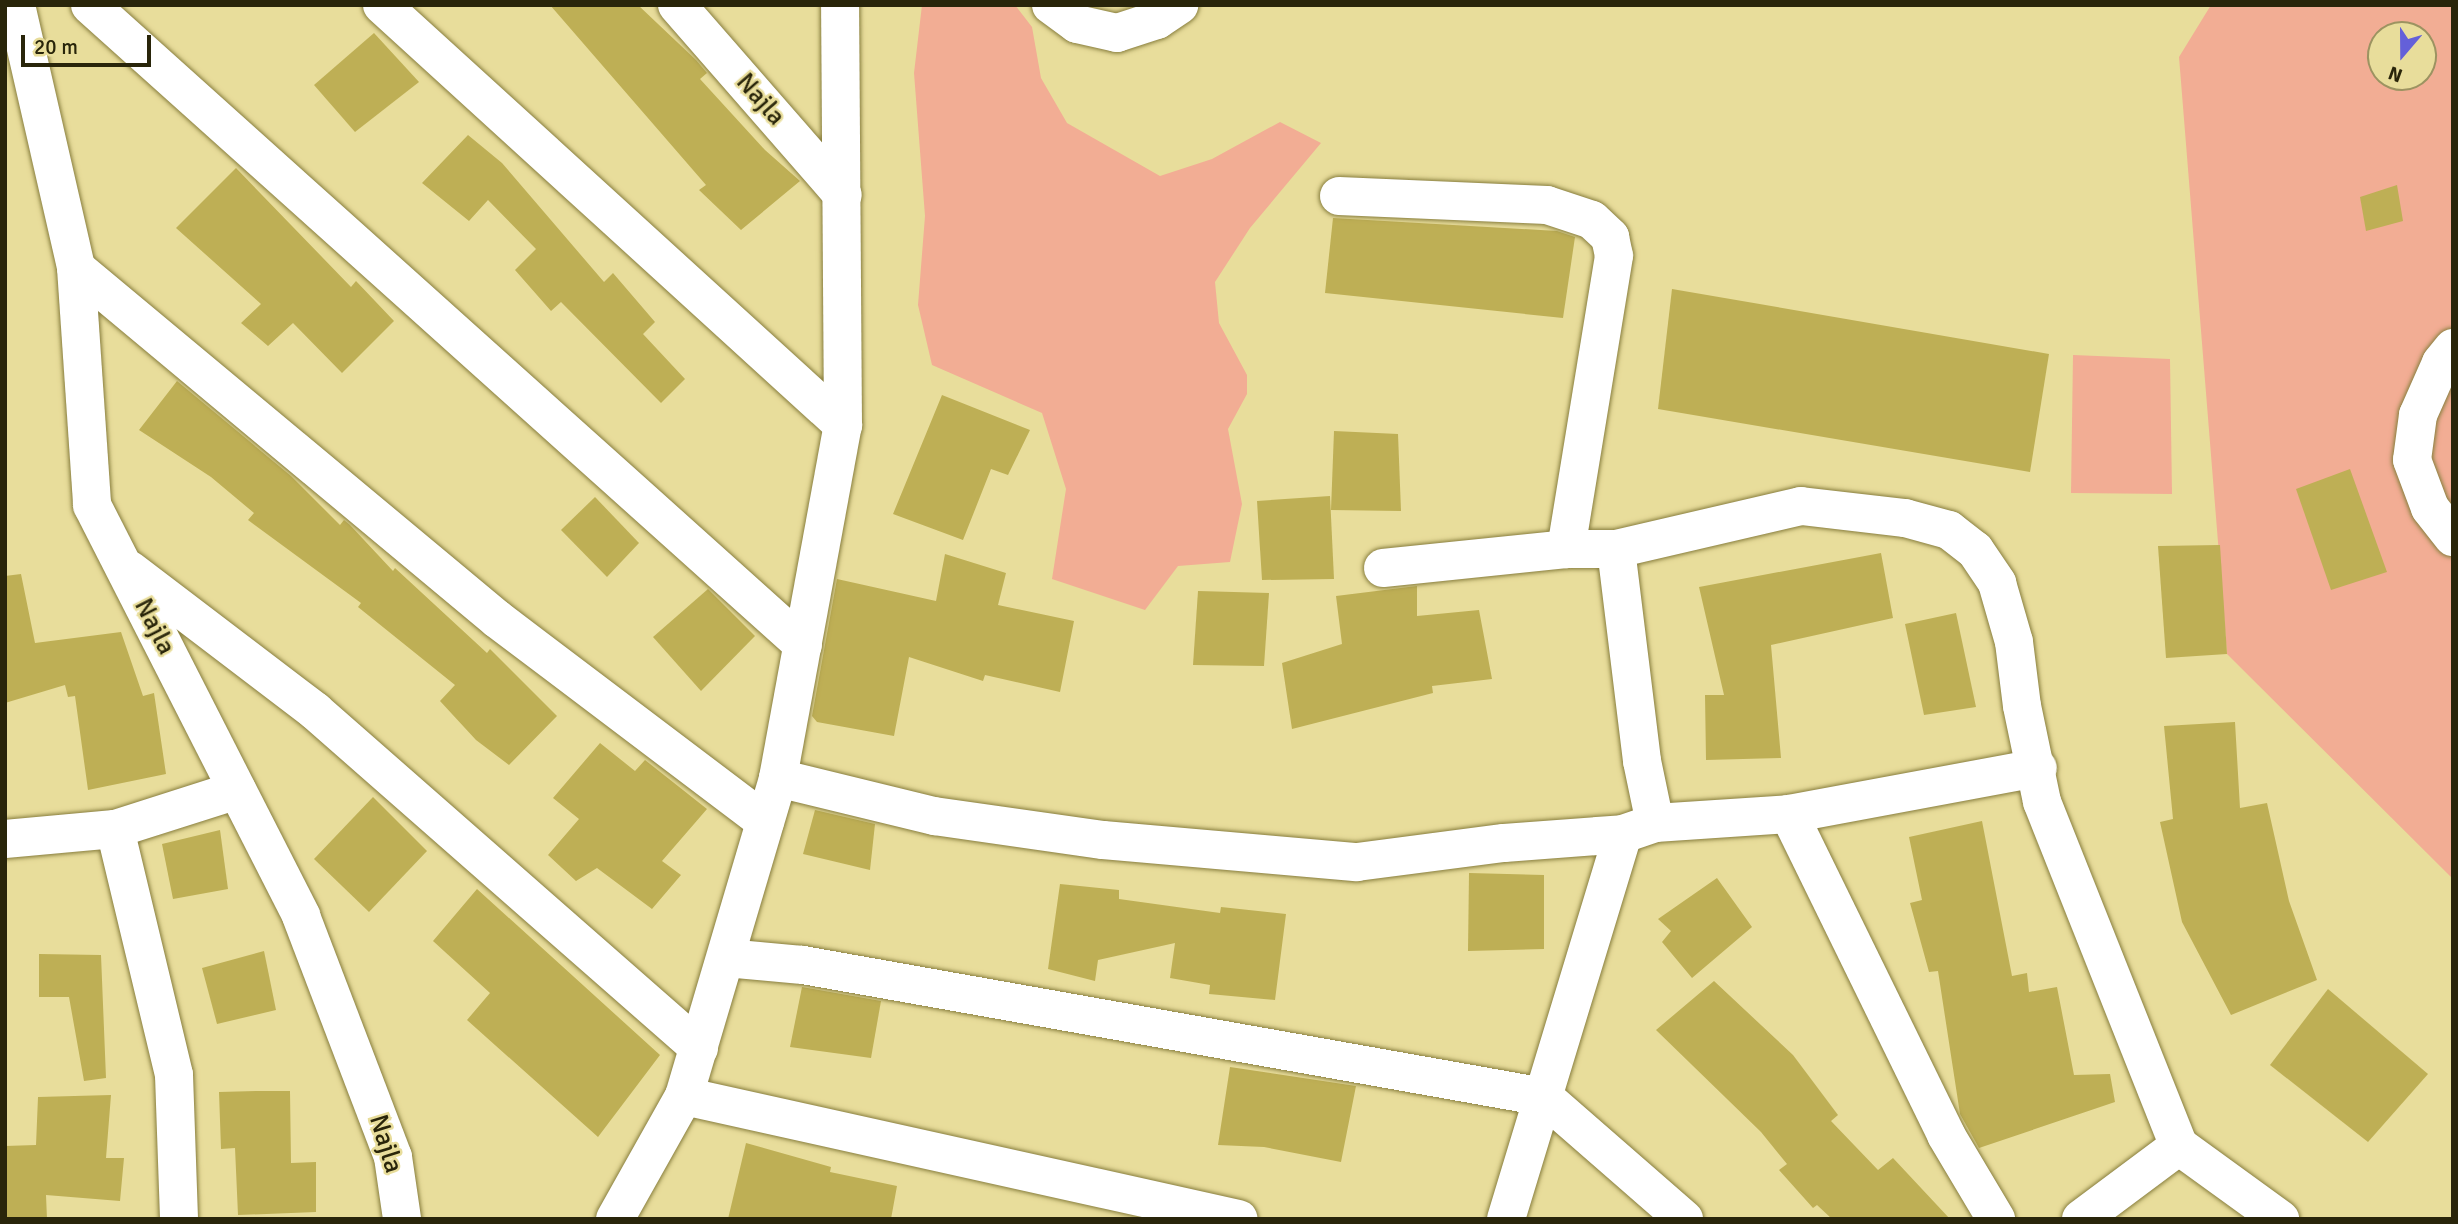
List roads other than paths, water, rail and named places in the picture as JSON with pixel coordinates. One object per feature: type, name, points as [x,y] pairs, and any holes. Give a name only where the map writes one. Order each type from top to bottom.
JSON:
[{"type":"street","name":"Najla","points":[[16,5],[76,268],[92,505],[306,929],[393,1157],[402,1219]]},
{"type":"street","points":[[90,5],[803,645]]},
{"type":"street","points":[[382,5],[842,425]]},
{"type":"street","name":"Najla","points":[[677,5],[843,194]]},
{"type":"street","points":[[615,1219],[684,1096],[778,778],[803,645],[842,425],[840,5]]},
{"type":"street","points":[[1051,5],[1077,24],[1117,33],[1157,20],[1179,5]]},
{"type":"street","points":[[1339,195],[1547,205],[1592,220],[1610,237],[1614,257],[1566,550]]},
{"type":"street","points":[[76,268],[497,619],[765,822]]},
{"type":"street","points":[[2453,348],[2441,363],[2418,415],[2412,460],[2430,508],[2453,537]]},
{"type":"street","points":[[1383,568],[1566,550],[1616,549],[1801,506],[1905,518],[1949,530],[1976,550],[1997,583],[2014,642],[2022,706],[2038,768],[2042,802],[2179,1146],[2280,1219]]},
{"type":"street","points":[[1506,1219],[1544,1097],[1639,828],[1642,761],[1616,549]]},
{"type":"street","points":[[121,563],[315,711],[699,1048]]},
{"type":"street","points":[[778,778],[960,820],[1103,840],[1357,862],[1504,843],[1789,814],[2038,768]]},
{"type":"street","points":[[5,839],[115,830],[237,790]]},
{"type":"street","points":[[1789,814],[1946,1135],[1996,1219]]},
{"type":"street","points":[[115,830],[174,1074],[179,1219]]},
{"type":"street","points":[[726,958],[803,965],[1544,1097],[1684,1219]]},
{"type":"street","points":[[684,1096],[1239,1219]]},
{"type":"street","points":[[2081,1219],[2179,1146]]}]
